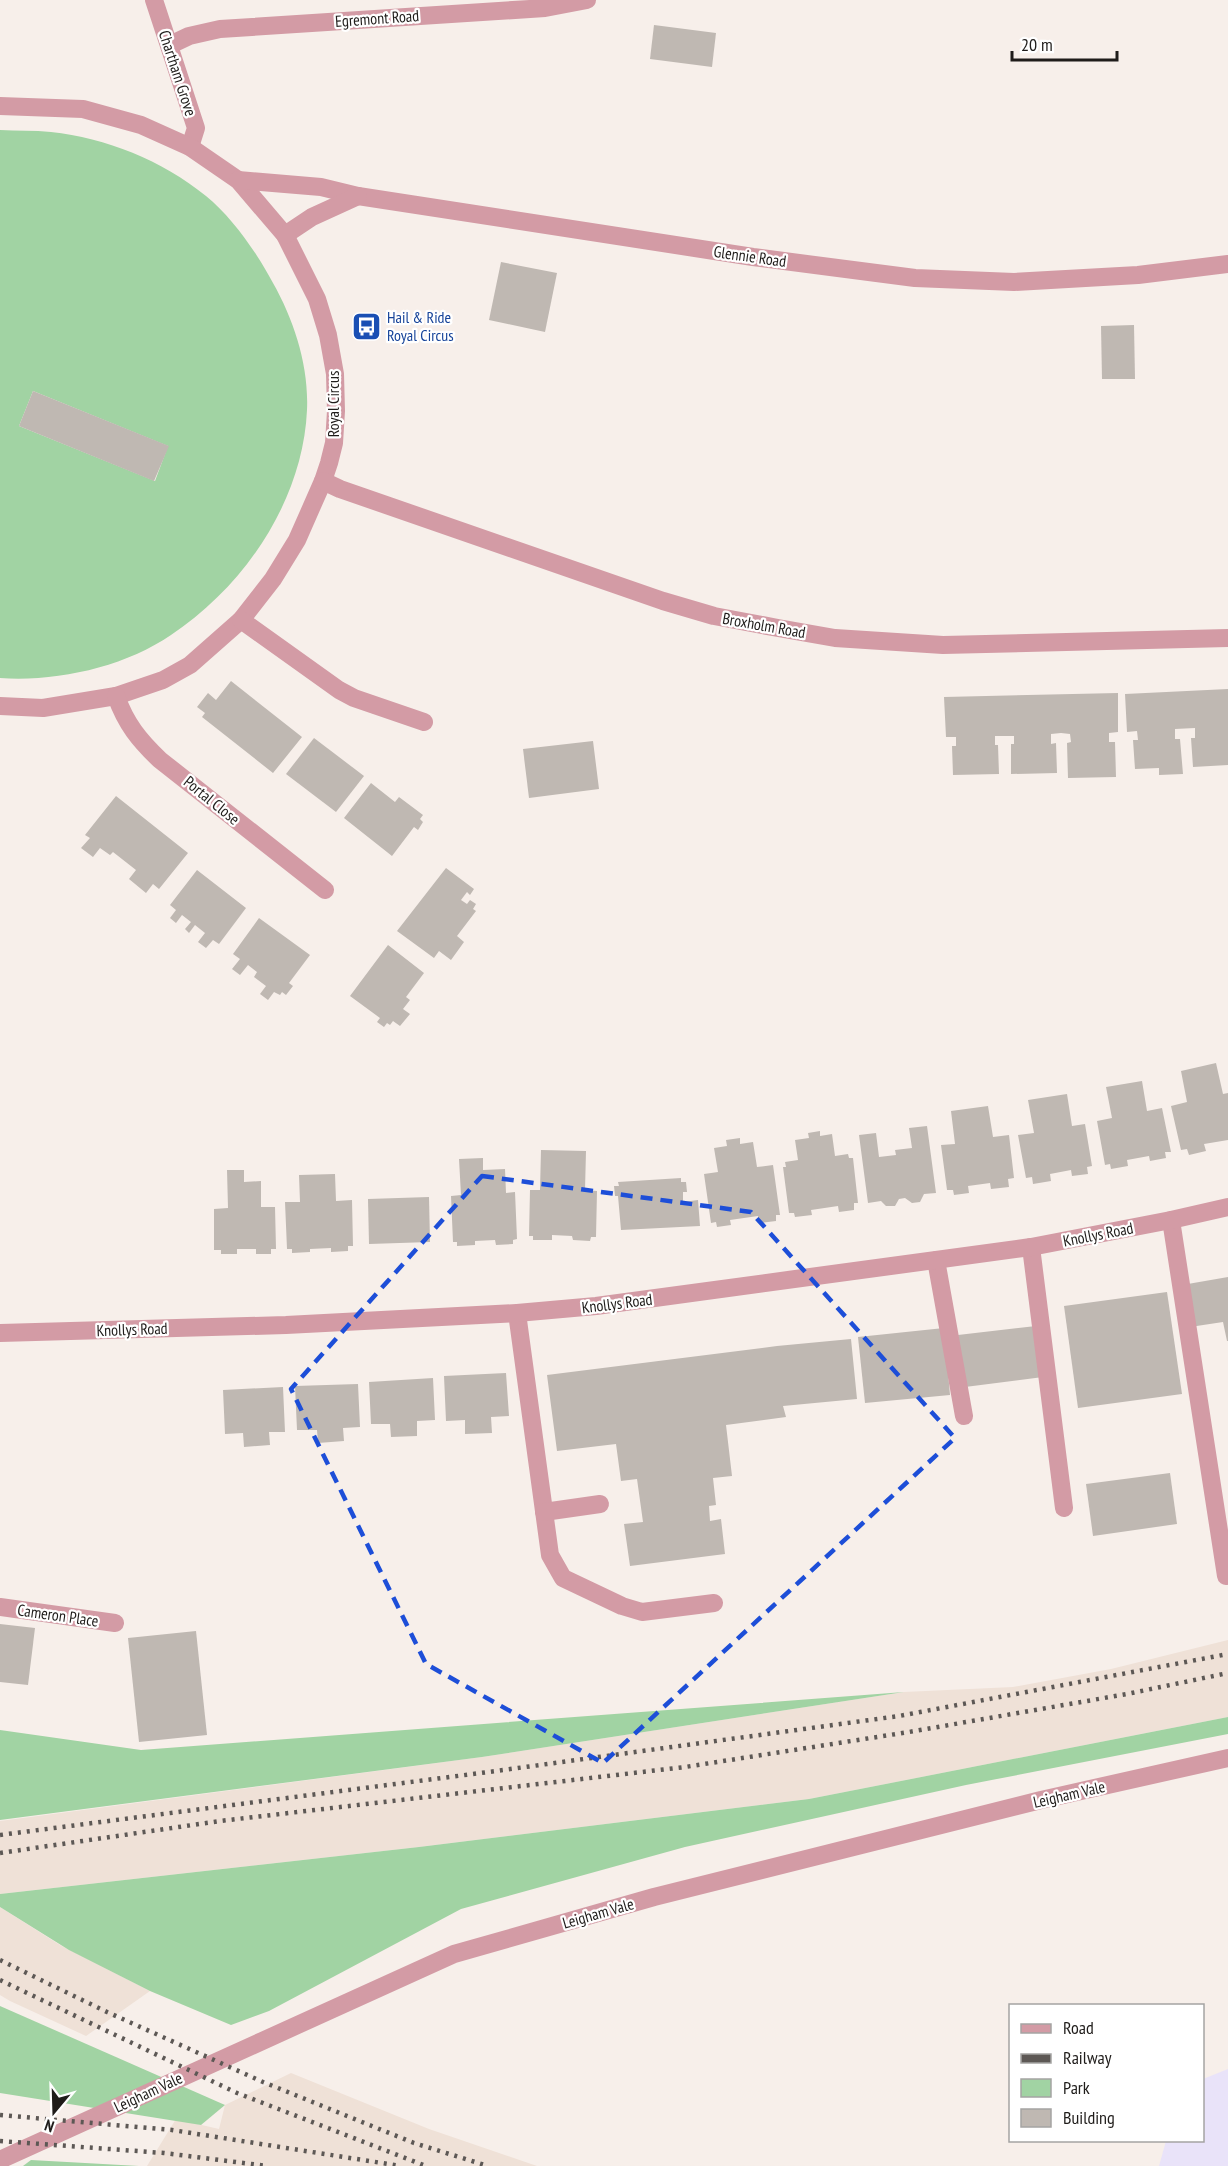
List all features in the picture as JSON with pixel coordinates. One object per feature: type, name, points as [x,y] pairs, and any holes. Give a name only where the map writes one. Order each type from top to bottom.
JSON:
[{"type":"street","name":"Chartham Grove","points":[[154,0],[196,128],[190,147]]},
{"type":"street","name":"Egremont Road","points":[[170,45],[189,36],[220,29],[545,8],[587,0]]},
{"type":"street","name":"Royal Circus","points":[[0,106],[83,110],[141,125],[190,147],[238,180],[285,235],[317,299],[328,335],[335,374],[336,411],[334,443],[323,481],[297,540],[273,579],[241,620],[190,665],[163,680],[116,696],[43,708],[0,706]]},
{"type":"street","name":"Glennie Road","points":[[238,180],[321,187],[358,196],[753,257],[915,278],[1014,282],[1138,275],[1228,264]]},
{"type":"street","points":[[285,235],[312,217],[358,196]]},
{"type":"street","name":"Broxholm Road","points":[[323,481],[478,539],[663,601],[714,616],[835,638],[943,645],[1228,638]]},
{"type":"street","points":[[241,620],[339,690],[354,698],[424,722]]},
{"type":"street","name":"Portal Close","points":[[116,696],[122,713],[139,739],[160,759],[325,890]]},
{"type":"street","name":"Knollys Road","points":[[0,1333],[286,1325],[596,1306],[1031,1247],[1228,1207]]},
{"type":"street","points":[[1171,1220],[1226,1576]]},
{"type":"street","points":[[1031,1247],[1064,1508]]},
{"type":"street","points":[[936,1260],[964,1416]]},
{"type":"street","points":[[517,1312],[550,1555],[563,1578],[622,1606],[642,1612],[714,1603]]},
{"type":"street","points":[[544,1512],[600,1504]]},
{"type":"street","name":"Cameron Place","points":[[0,1607],[115,1623]]},
{"type":"street","name":"Leigham Vale","points":[[0,2160],[454,1954],[654,1897],[1041,1800],[1228,1758]]},
{"type":"highlighted area","points":[[482,1176],[751,1212],[955,1438],[603,1763],[426,1664],[291,1389]]},
{"type":"shaded area","points":[[1228,1640],[1228,1717],[809,1799],[419,1847],[0,1894],[0,1821],[482,1757],[904,1692],[1013,1687],[1111,1669]]},
{"type":"shaded area","points":[[0,1907],[60,1945],[150,1991],[86,2036],[10,2001],[0,1995]]},
{"type":"shaded area","points":[[1228,2069],[1228,2166],[1159,2166],[1166,2142],[1204,2142],[1204,2079]]},
{"type":"shaded area","points":[[291,2073],[429,2129],[537,2166],[147,2166],[176,2119],[219,2129],[225,2105]]},
{"type":"green space","points":[[0,130],[45,131],[92,139],[133,153],[189,183],[225,214],[243,236],[273,283],[294,328],[303,360],[307,410],[303,443],[282,508],[265,538],[245,566],[223,592],[198,615],[152,646],[111,664],[67,675],[22,679],[0,678]],"holes":[[[33,391],[168,446],[155,481],[19,426]]]},
{"type":"green space","points":[[904,1692],[482,1757],[0,1820],[0,1730],[141,1750]]},
{"type":"green space","points":[[1228,1717],[1228,1734],[966,1785],[685,1847],[461,1909],[269,2011],[231,2025],[150,1991],[69,1950],[0,1907],[0,1894],[419,1847],[809,1799]]},
{"type":"green space","points":[[0,2006],[225,2105],[201,2125],[0,2093]]},
{"type":"green space","points":[[31,2160],[139,2166],[23,2166]]},
{"type":"building","points":[[654,25],[716,33],[712,67],[650,59]]},
{"type":"building","points":[[501,262],[557,273],[545,332],[489,320]]},
{"type":"building","points":[[1134,325],[1135,379],[1102,379],[1101,326]]},
{"type":"building","points":[[33,391],[169,446],[154,481],[19,426]]},
{"type":"building","points":[[231,681],[302,737],[273,773],[202,717],[205,713],[197,707],[208,693],[216,700]]},
{"type":"building","points":[[1228,689],[1228,765],[1193,767],[1191,738],[1195,738],[1195,728],[1175,729],[1175,739],[1180,739],[1183,774],[1159,775],[1159,768],[1135,769],[1133,740],[1138,740],[1137,731],[1127,732],[1125,694]]},
{"type":"building","points":[[1118,693],[1118,732],[1109,733],[1109,742],[1115,742],[1116,777],[1068,778],[1067,743],[1071,742],[1070,734],[1061,733],[1051,734],[1051,744],[1056,743],[1057,773],[1011,774],[1011,744],[1014,744],[1014,736],[995,736],[995,745],[998,745],[999,774],[953,775],[952,746],[956,746],[956,737],[946,737],[944,697]]},
{"type":"building","points":[[314,738],[364,776],[336,812],[286,774]]},
{"type":"building","points":[[593,741],[599,789],[529,798],[523,749]]},
{"type":"building","points":[[371,783],[395,802],[399,797],[423,815],[420,819],[423,822],[418,830],[414,827],[392,856],[344,818]]},
{"type":"building","points":[[116,796],[188,853],[159,889],[153,884],[146,893],[129,879],[136,870],[113,852],[110,855],[100,848],[93,857],[81,848],[90,838],[85,835]]},
{"type":"building","points":[[446,868],[474,889],[470,895],[467,892],[461,900],[467,904],[470,900],[476,904],[473,909],[476,911],[457,936],[464,942],[451,960],[439,951],[434,958],[397,931]]},
{"type":"building","points":[[197,870],[246,908],[219,944],[213,940],[206,948],[198,942],[205,933],[195,925],[189,933],[185,929],[191,922],[182,915],[176,923],[170,918],[176,910],[170,905]]},
{"type":"building","points":[[259,918],[310,955],[289,983],[293,986],[286,995],[282,992],[280,995],[274,992],[268,1000],[260,994],[266,986],[254,977],[257,972],[248,965],[240,975],[232,969],[240,959],[233,954]]},
{"type":"building","points":[[388,945],[424,973],[406,997],[410,1000],[403,1009],[410,1014],[400,1026],[393,1021],[384,1027],[377,1022],[380,1018],[350,996]]},
{"type":"building","points":[[1216,1063],[1223,1094],[1228,1093],[1228,1140],[1204,1144],[1206,1151],[1189,1155],[1187,1149],[1181,1150],[1171,1106],[1187,1102],[1181,1071]]},
{"type":"building","points":[[1142,1081],[1147,1111],[1162,1108],[1171,1152],[1165,1152],[1166,1158],[1150,1161],[1149,1156],[1127,1160],[1128,1166],[1111,1169],[1110,1164],[1105,1165],[1097,1121],[1112,1118],[1106,1087]]},
{"type":"building","points":[[1067,1094],[1072,1126],[1085,1124],[1092,1166],[1087,1167],[1088,1174],[1072,1176],[1071,1170],[1050,1174],[1051,1181],[1033,1184],[1032,1177],[1026,1178],[1018,1135],[1034,1133],[1028,1100]]},
{"type":"building","points":[[988,1106],[993,1137],[1009,1135],[1014,1178],[1008,1179],[1009,1187],[991,1189],[990,1183],[968,1186],[969,1193],[954,1195],[953,1190],[947,1190],[941,1145],[955,1144],[951,1111]]},
{"type":"building","points":[[927,1126],[936,1193],[924,1194],[920,1202],[912,1203],[905,1198],[899,1199],[895,1206],[886,1206],[881,1201],[868,1203],[859,1135],[876,1133],[879,1157],[896,1155],[895,1150],[912,1148],[909,1128]]},
{"type":"building","points":[[820,1131],[820,1136],[832,1134],[835,1156],[848,1154],[849,1158],[853,1158],[858,1203],[854,1203],[854,1210],[839,1212],[838,1206],[811,1210],[812,1215],[795,1217],[794,1213],[789,1213],[783,1167],[786,1167],[785,1162],[798,1160],[795,1140],[809,1138],[808,1133]]},
{"type":"building","points":[[740,1138],[740,1144],[753,1142],[757,1167],[773,1165],[780,1215],[776,1215],[776,1221],[759,1223],[758,1216],[730,1220],[731,1225],[717,1227],[716,1222],[711,1223],[704,1174],[718,1172],[714,1148],[727,1146],[726,1140]]},
{"type":"building","points":[[541,1150],[586,1151],[585,1190],[597,1191],[596,1237],[591,1237],[590,1241],[573,1240],[572,1236],[552,1235],[552,1240],[533,1240],[533,1236],[529,1236],[530,1190],[540,1190]]},
{"type":"building","points":[[483,1158],[483,1170],[505,1169],[506,1193],[515,1192],[517,1239],[513,1240],[513,1244],[496,1245],[495,1240],[475,1241],[475,1245],[457,1246],[457,1242],[453,1242],[451,1196],[461,1195],[459,1159]]},
{"type":"building","points":[[227,1170],[244,1170],[244,1182],[261,1181],[261,1207],[275,1207],[276,1249],[271,1249],[271,1254],[256,1254],[256,1249],[237,1249],[237,1254],[221,1254],[221,1250],[214,1250],[214,1209],[228,1208]]},
{"type":"building","points":[[335,1174],[336,1201],[352,1200],[353,1246],[348,1246],[348,1251],[331,1252],[331,1248],[292,1253],[292,1249],[287,1249],[285,1202],[300,1202],[299,1175]]},
{"type":"building","points":[[681,1178],[681,1182],[686,1182],[687,1192],[683,1192],[683,1202],[698,1200],[700,1226],[621,1230],[618,1196],[615,1196],[614,1186],[619,1186],[618,1182]]},
{"type":"building","points":[[429,1197],[430,1242],[369,1244],[368,1199]]},
{"type":"building","points":[[1228,1277],[1227,1341],[1223,1322],[1190,1327],[1182,1285]]},
{"type":"building","points":[[1167,1292],[1182,1394],[1078,1408],[1064,1306]]},
{"type":"building","points":[[1036,1326],[1043,1377],[965,1387],[958,1335]]},
{"type":"building","points":[[944,1328],[950,1395],[865,1403],[858,1337]]},
{"type":"building","points":[[851,1339],[857,1399],[783,1406],[786,1417],[726,1425],[732,1476],[713,1478],[716,1505],[709,1506],[710,1521],[721,1519],[725,1554],[630,1566],[624,1524],[643,1522],[637,1479],[621,1481],[616,1444],[557,1451],[547,1375]]},
{"type":"building","points":[[506,1373],[509,1416],[491,1417],[492,1433],[465,1434],[465,1420],[446,1421],[444,1376]]},
{"type":"building","points":[[433,1378],[435,1420],[417,1421],[417,1436],[391,1437],[390,1424],[371,1424],[369,1382]]},
{"type":"building","points":[[358,1384],[360,1427],[343,1428],[344,1441],[318,1443],[317,1430],[297,1430],[295,1386]]},
{"type":"building","points":[[283,1387],[285,1432],[269,1432],[270,1445],[244,1447],[243,1433],[225,1434],[223,1390]]},
{"type":"building","points":[[1170,1473],[1177,1524],[1093,1536],[1086,1484]]},
{"type":"building","points":[[0,1624],[35,1628],[28,1685],[0,1682]]},
{"type":"building","points":[[196,1631],[207,1735],[139,1742],[128,1638]]},
{"type":"railway","points":[[0,1835],[899,1716],[1228,1654]]},
{"type":"railway","points":[[0,1853],[220,1821],[685,1767],[909,1732],[1127,1694],[1228,1673]]},
{"type":"railway","points":[[0,1960],[107,2012],[263,2082],[414,2143],[488,2166]]},
{"type":"railway","points":[[0,1980],[237,2093],[426,2166]]},
{"type":"railway","points":[[0,2115],[172,2130],[401,2166]]},
{"type":"railway","points":[[0,2141],[164,2153],[267,2166]]},
{"type":"place","name":"Hail & Ride Royal Circus","points":[[366,326]]}]
